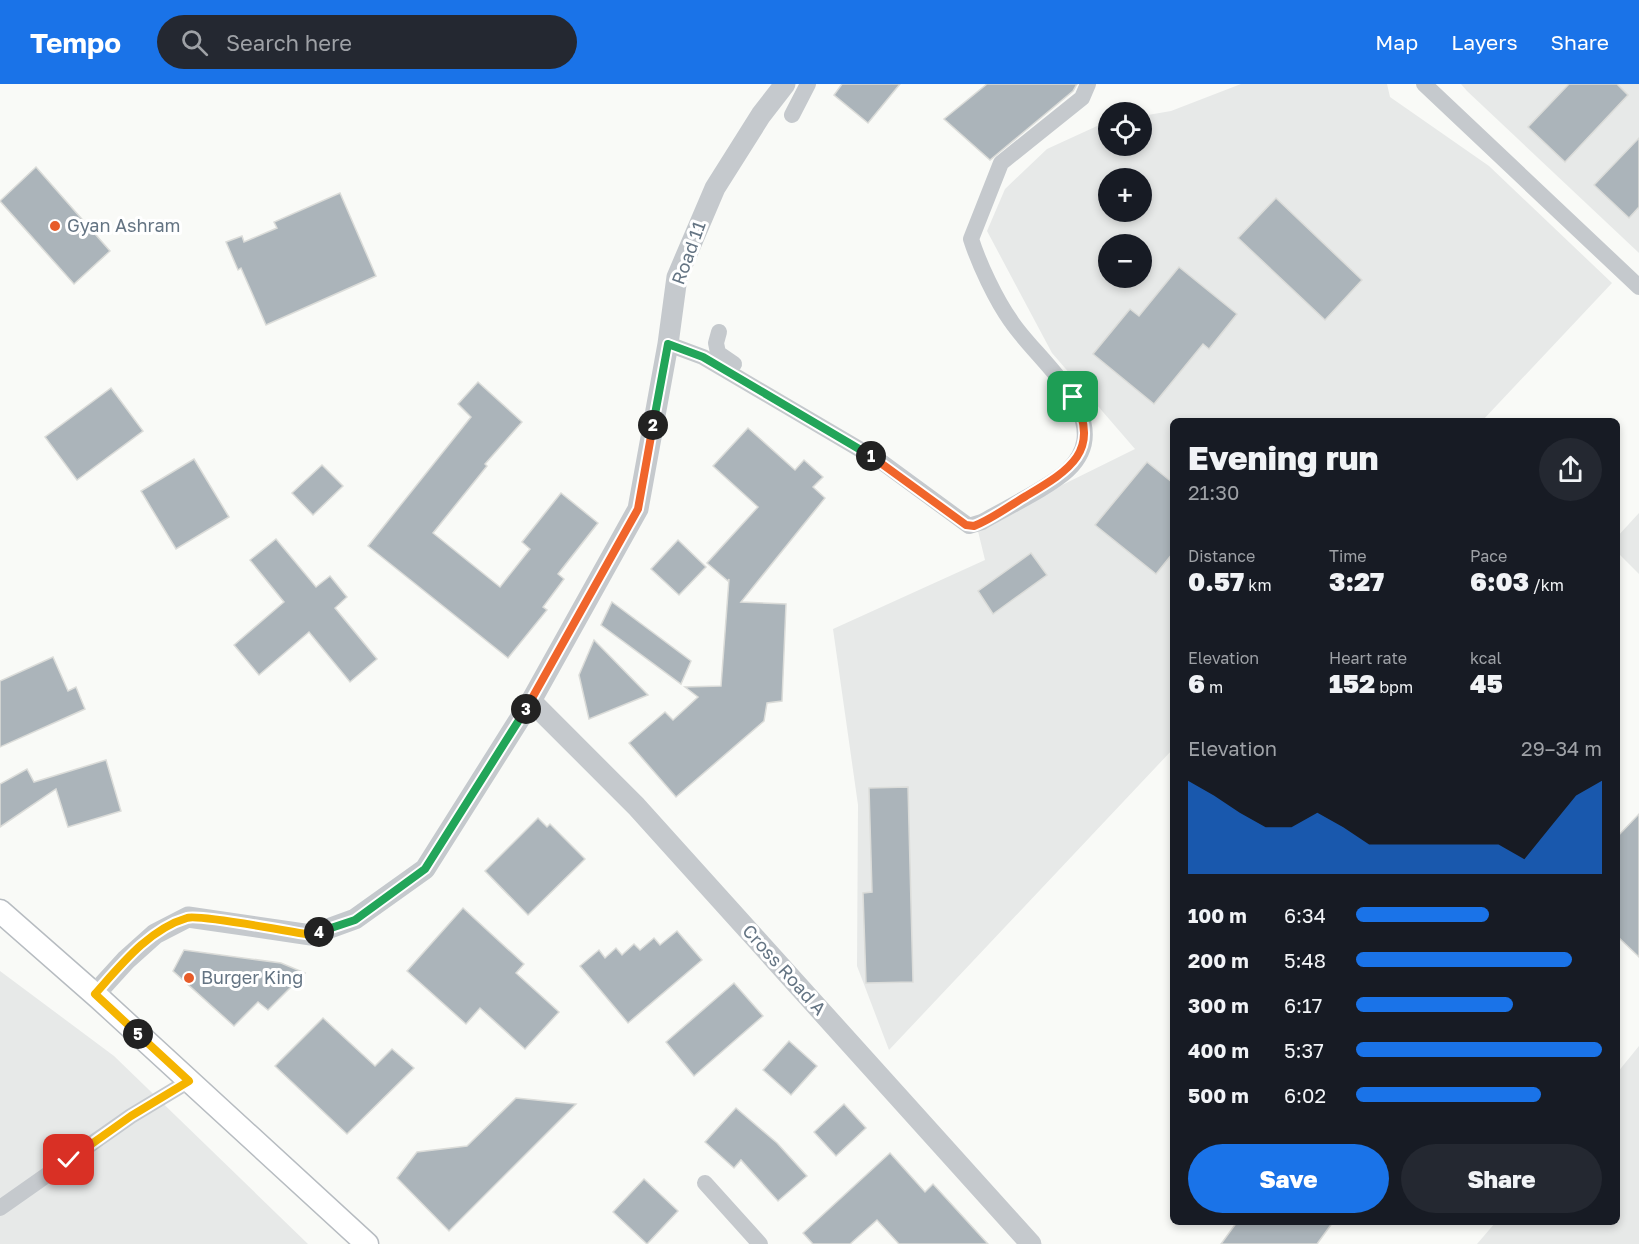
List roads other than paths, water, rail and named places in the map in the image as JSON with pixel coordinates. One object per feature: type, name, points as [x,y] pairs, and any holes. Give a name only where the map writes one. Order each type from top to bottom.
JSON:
[{"type":"main road","points":[[0,911],[95,994],[367,1244]]},
{"type":"street","name":"Road 11","points":[[95,994],[126,960],[155,934],[188,917],[311,935],[355,920],[425,869],[531,701],[638,509],[668,344],[677,277],[715,188],[761,116],[785,84]]},
{"type":"street","points":[[792,115],[808,84]]},
{"type":"street","points":[[668,344],[703,357],[885,464],[966,525],[974,526],[1062,474],[1078,456],[1084,440],[1082,412],[1073,397],[1011,321],[971,239],[1001,164],[1082,98],[1088,84]]},
{"type":"street","points":[[1424,84],[1639,287]]},
{"type":"street","points":[[719,332],[716,349],[722,357],[881,449],[888,456],[885,464]]},
{"type":"street","name":"Cross Road A","points":[[531,701],[636,806],[1031,1244]]},
{"type":"street","points":[[0,1208],[131,1116],[189,1081]]},
{"type":"street","points":[[705,1183],[760,1244]]},
{"type":"place","name":"Gyan Ashram","points":[[55,226]]},
{"type":"place","name":"Burger King","points":[[189,978]]}]
